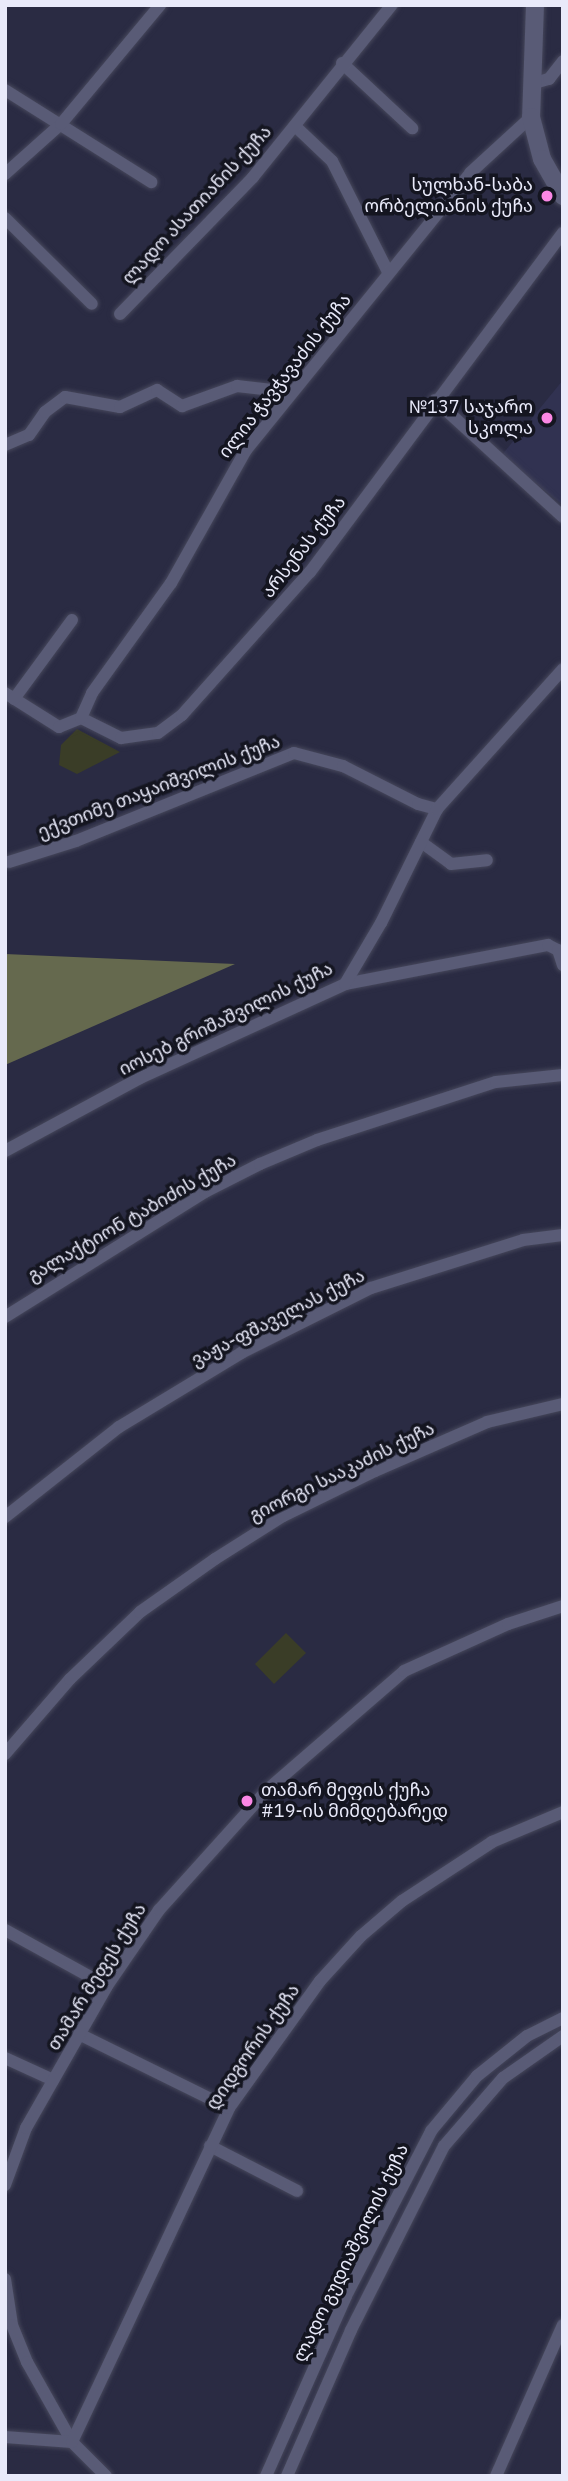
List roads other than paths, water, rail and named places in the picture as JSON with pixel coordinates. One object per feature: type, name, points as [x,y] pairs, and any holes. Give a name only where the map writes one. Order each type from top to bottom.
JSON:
[{"type":"main road","points":[[535,5],[531,117],[542,159],[563,196]]},
{"type":"street","points":[[5,174],[61,124],[160,5]]},
{"type":"street","points":[[295,126],[345,58],[393,5]]},
{"type":"street","points":[[345,58],[412,128]]},
{"type":"street","points":[[531,85],[549,79],[563,61]]},
{"type":"street","points":[[5,90],[152,182]]},
{"type":"street","name":"ილია ჭავჭავაძის ქუჩა","points":[[81,718],[92,693],[171,583],[246,450],[290,392],[470,173],[531,117]]},
{"type":"street","name":"ლადო ასათიანის ქუჩა","points":[[120,314],[253,177],[295,126],[332,161],[388,272]]},
{"type":"street","points":[[5,218],[92,304]]},
{"type":"street","name":"არსენას ქუჩა","points":[[81,718],[121,737],[135,739],[158,733],[192,706],[310,572],[435,400],[563,233]]},
{"type":"street","points":[[5,445],[29,435],[46,412],[65,397],[120,407],[157,390],[182,406],[237,386],[290,392]]},
{"type":"street","points":[[435,400],[563,517]]},
{"type":"street","points":[[72,620],[10,696],[59,727],[81,718]]},
{"type":"street","name":"იოსებ გრიშაშვილის ქუჩა","points":[[5,1151],[140,1078],[345,984],[437,809],[563,669]]},
{"type":"street","name":"ექვთიმე თაყაიშვილის ქუჩა","points":[[9,862],[76,841],[294,753],[344,766],[418,804],[437,809]]},
{"type":"street","points":[[421,842],[451,863],[487,860]]},
{"type":"street","points":[[345,984],[548,945],[558,950],[563,965]]},
{"type":"street","name":"გალაქტიონ ტაბიძის ქუჩა","points":[[5,1317],[205,1192],[260,1164],[329,1135],[496,1082],[563,1076]]},
{"type":"street","name":"ვაჟა-ფშაველას ქუჩა","points":[[5,1517],[119,1427],[241,1353],[371,1288],[523,1240],[563,1235]]},
{"type":"street","name":"გიორგი სააკაძის ქუჩა","points":[[5,1754],[70,1679],[140,1612],[283,1516],[375,1471],[487,1422],[563,1404]]},
{"type":"street","name":"თამარ მეფეს ქუჩა","points":[[5,2185],[26,2129],[107,1986],[159,1910],[268,1789],[331,1730],[404,1671],[508,1624],[563,1606]]},
{"type":"street","name":"დიდგორის ქუჩა","points":[[72,2442],[229,2108],[320,1981],[360,1936],[402,1900],[492,1842],[563,1812]]},
{"type":"street","points":[[5,1930],[107,1986]]},
{"type":"street","name":"ლადო გუდიაშვილის ქუჩა","points":[[266,2476],[300,2397],[431,2131],[478,2076],[527,2036],[563,2018]]},
{"type":"street","points":[[79,2034],[229,2108]]},
{"type":"street","name":"ლადო გუდიაშვილის ქუჩა","points":[[287,2476],[318,2405],[444,2146],[503,2078],[563,2036]]},
{"type":"street","points":[[5,2058],[53,2080]]},
{"type":"street","points":[[210,2146],[297,2191]]},
{"type":"street","points":[[417,2157],[434,2165]]},
{"type":"street","points":[[5,2279],[17,2337],[72,2442],[106,2476]]},
{"type":"street","points":[[496,2476],[563,2325]]},
{"type":"street","points":[[300,2397],[318,2405]]},
{"type":"street","points":[[5,2437],[72,2442]]},
{"type":"place","name":"სულხან-საბა ორბელიანის ქუჩა","points":[[547,196]]},
{"type":"place","name":"№137 საჯარო სკოლა","points":[[547,418]]},
{"type":"place","name":"თამარ მეფის ქუჩა #19-ის მიმდებარედ","points":[[247,1801]]}]
